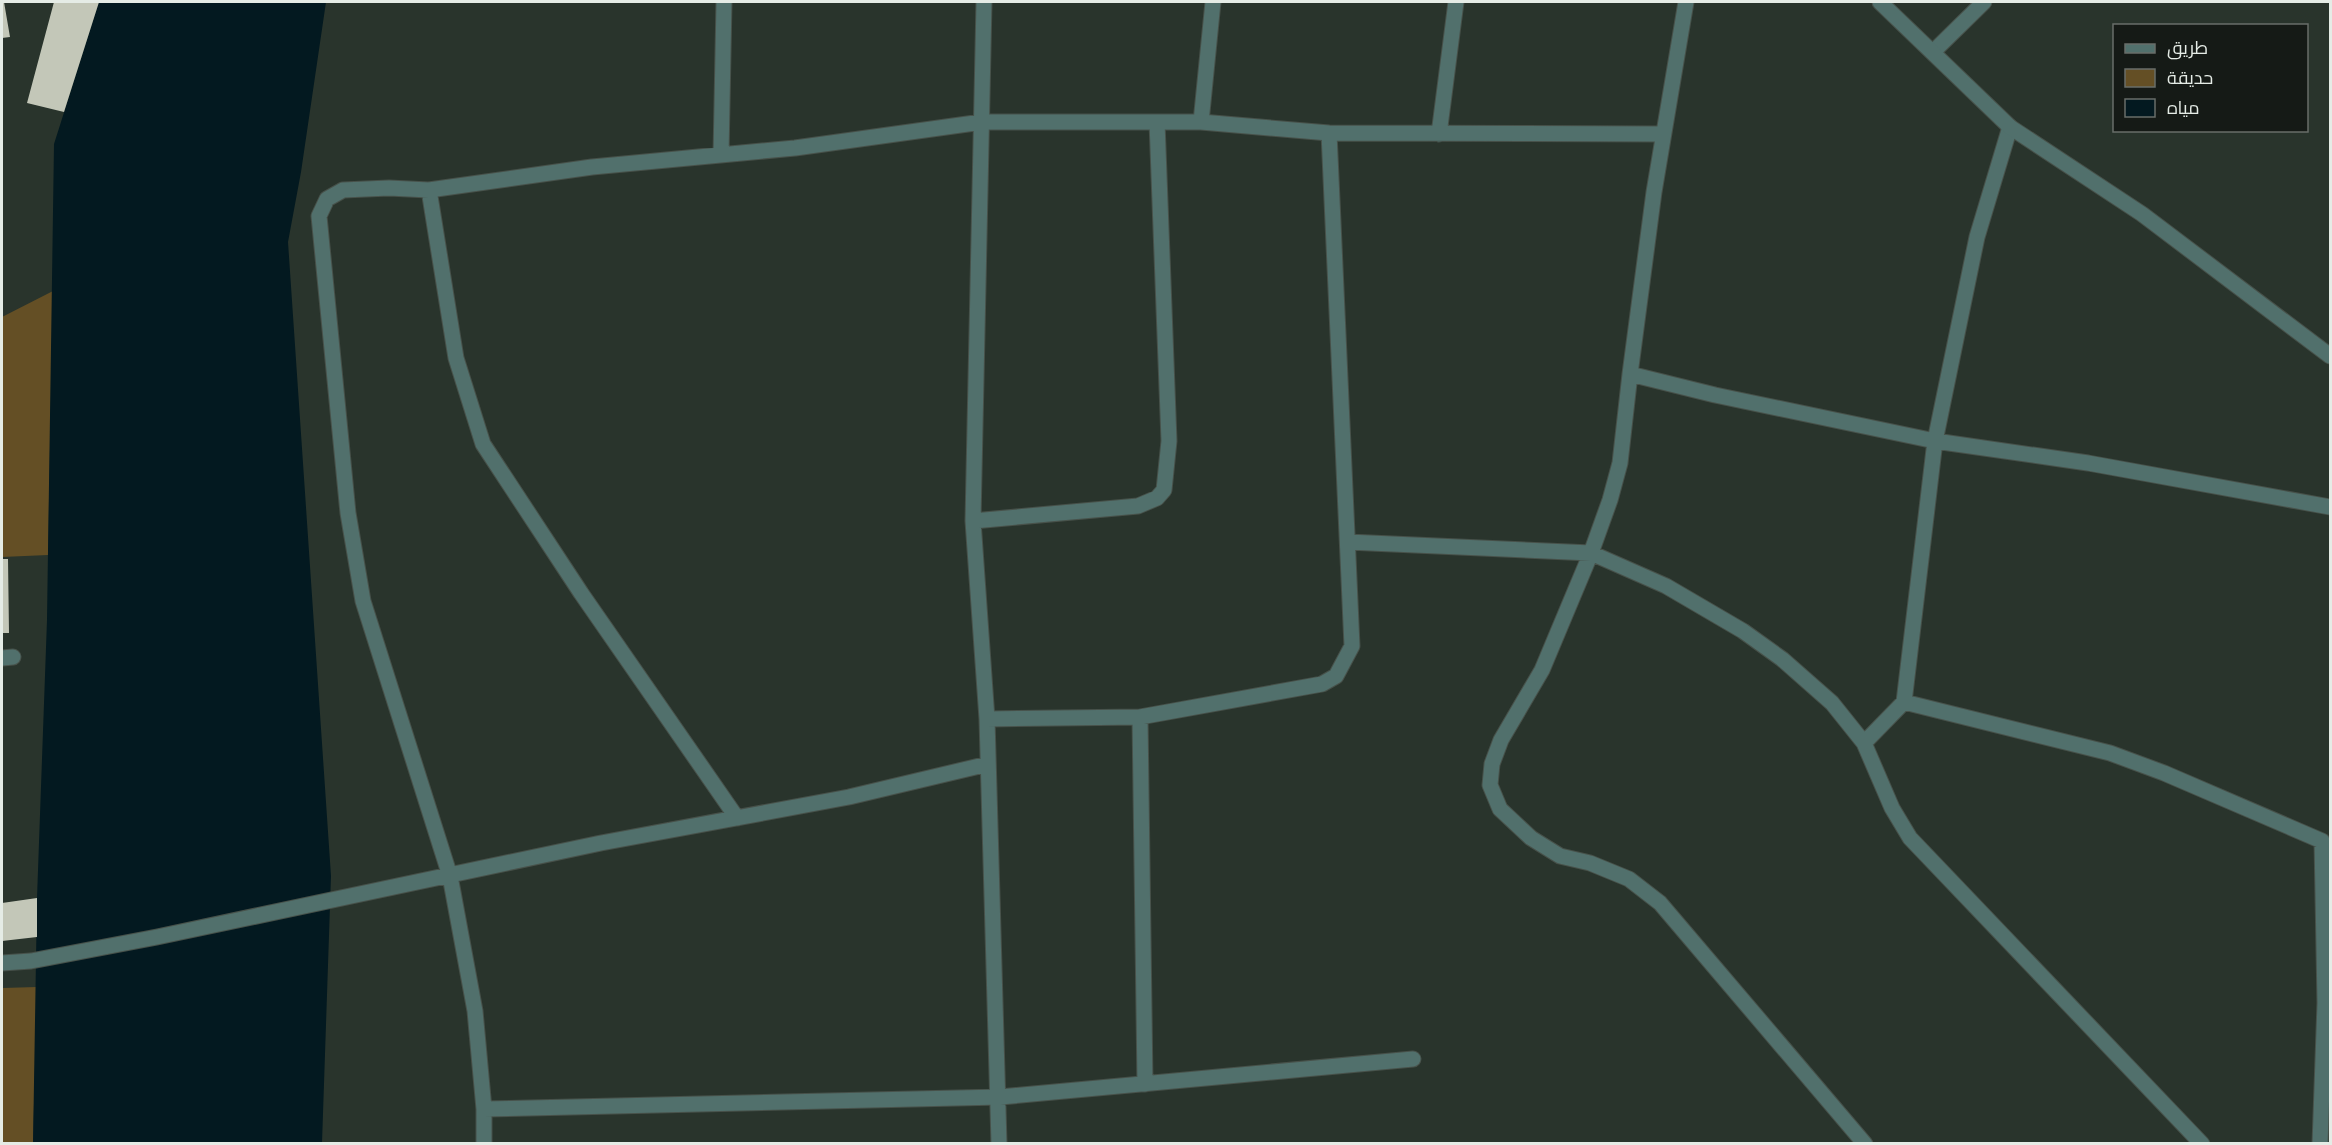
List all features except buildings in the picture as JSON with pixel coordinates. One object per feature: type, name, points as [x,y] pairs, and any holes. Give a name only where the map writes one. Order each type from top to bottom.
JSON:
[{"type":"street","points":[[721,155],[724,2]]},
{"type":"street","points":[[984,2],[973,521],[987,719],[1000,1097],[999,1143]]},
{"type":"street","points":[[1201,122],[1213,2]]},
{"type":"street","points":[[1439,134],[1456,2]]},
{"type":"street","points":[[1686,2],[1663,134],[1620,463],[1591,553],[1542,670],[1501,740],[1492,764],[1490,785],[1500,809],[1531,838],[1560,856],[1590,863],[1629,879],[1660,903],[1865,1143]]},
{"type":"street","points":[[1880,2],[1934,51],[2010,127],[2142,214],[2331,356]]},
{"type":"street","points":[[1934,51],[1984,2]]},
{"type":"street","points":[[484,1143],[484,1109],[475,1011],[450,876],[363,602],[348,513],[319,216],[327,199],[344,190],[389,188],[429,190],[592,167],[721,155],[982,122],[1201,122],[1329,133],[1663,134]]},
{"type":"street","points":[[973,521],[1138,506],[1157,498],[1164,490],[1169,441],[1157,122]]},
{"type":"street","points":[[1864,743],[1904,702],[1935,441],[1977,237],[2010,127]]},
{"type":"street","points":[[987,719],[1140,717],[1322,684],[1336,676],[1352,646],[1329,133]]},
{"type":"street","points":[[429,190],[456,358],[467,401],[483,444],[587,602],[737,818]]},
{"type":"street","points":[[1630,374],[1726,397],[1935,441],[2088,463],[2331,507]]},
{"type":"street","points":[[1348,542],[1591,553],[1666,586],[1743,631],[1782,659],[1832,703],[1864,743],[1892,808],[1910,838],[2202,1143]]},
{"type":"street","points":[[1904,702],[2110,753],[2164,773],[2326,842],[2328,1003],[2320,1143]]},
{"type":"street","points":[[1140,717],[1145,1084]]},
{"type":"street","points":[[2,963],[31,961],[121,944],[601,843],[849,797],[988,764]]},
{"type":"street","points":[[484,1109],[1000,1097],[1413,1059]]},
{"type":"green space","points":[[53,291],[48,555],[2,557],[2,317]]},
{"type":"green space","points":[[37,987],[33,1143],[2,1143],[2,988]]},
{"type":"water","points":[[99,2],[326,2],[301,172],[288,242],[331,876],[322,1143],[33,1144],[37,898],[47,620],[54,144]]}]
